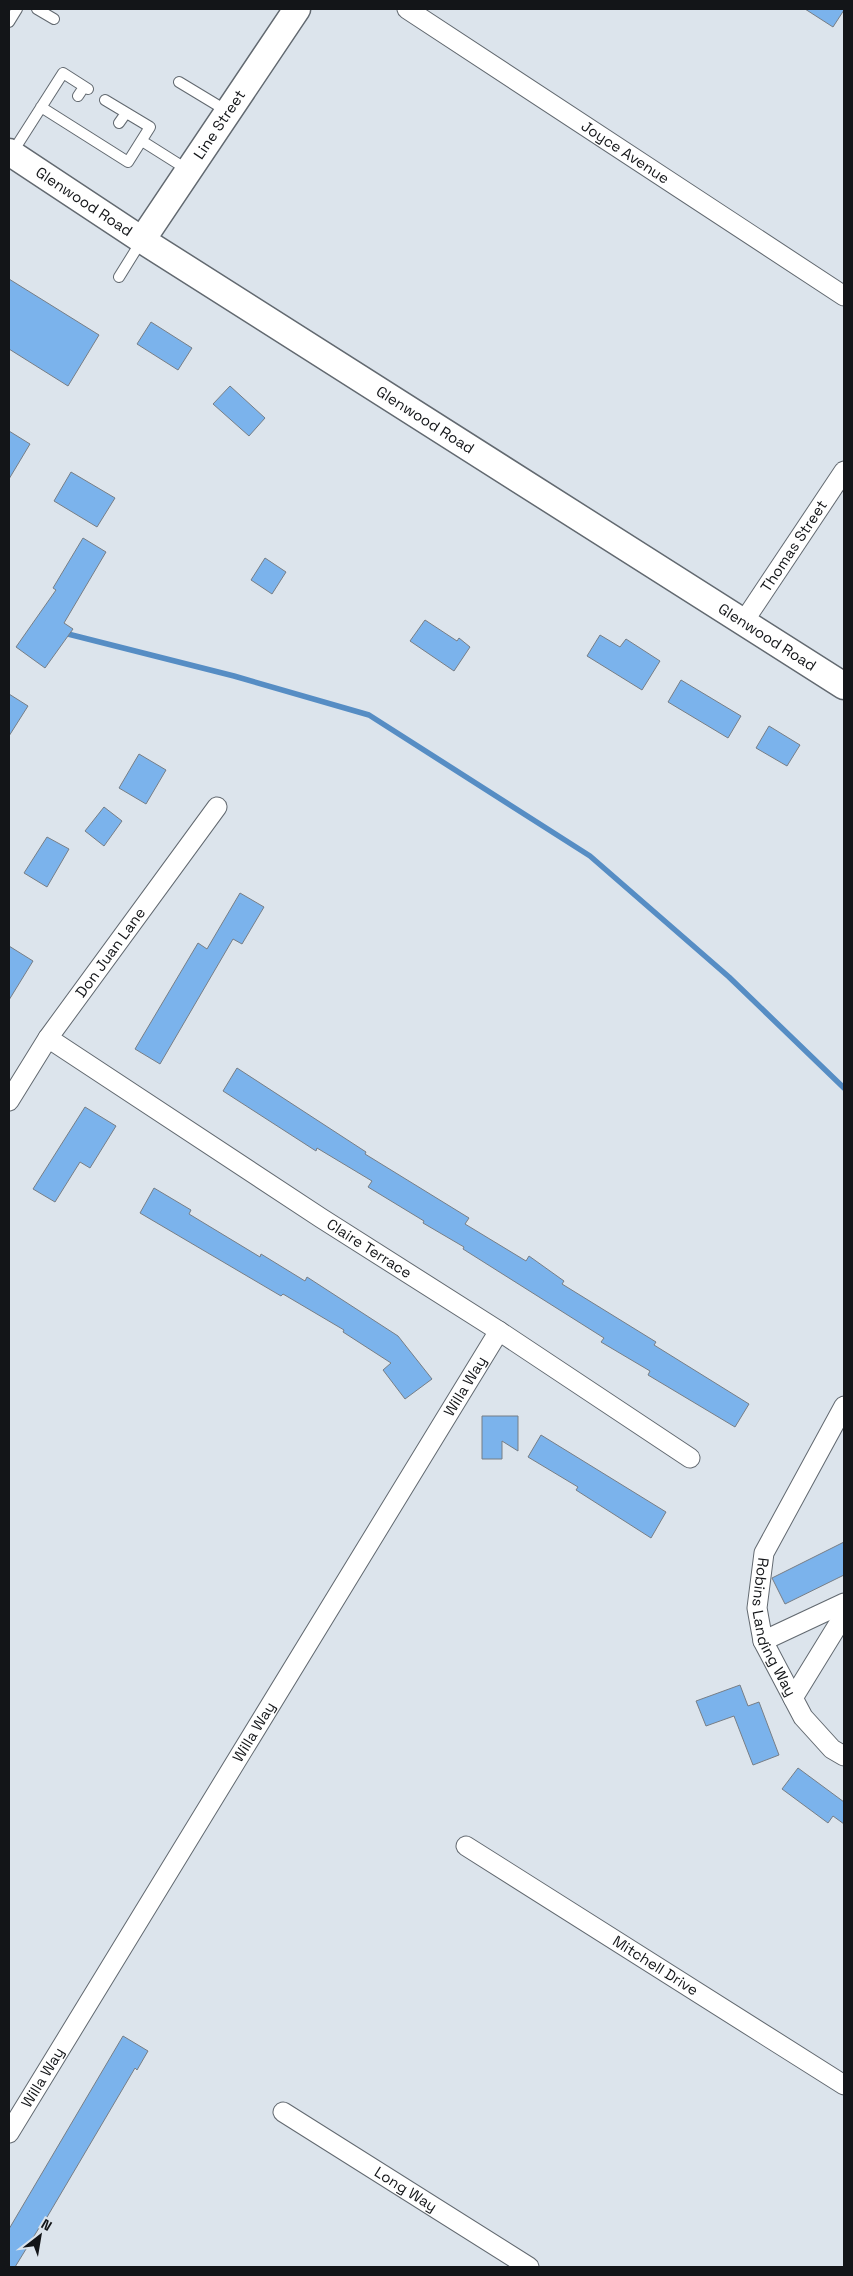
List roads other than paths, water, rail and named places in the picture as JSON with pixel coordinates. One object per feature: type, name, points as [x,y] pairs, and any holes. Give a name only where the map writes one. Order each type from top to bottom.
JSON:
[{"type":"main road","name":"Line Street","points":[[142,240],[297,9]]},
{"type":"main road","name":"Glenwood Road","points":[[10,153],[142,240],[844,686]]},
{"type":"street","name":"Joyce Avenue","points":[[407,9],[844,296]]},
{"type":"street","name":"Thomas Street","points":[[744,621],[844,471]]},
{"type":"street","name":"Don Juan Lane","points":[[9,1101],[48,1038],[218,807]]},
{"type":"street","name":"Claire Terrace","points":[[48,1038],[321,1218],[499,1331],[690,1458]]},
{"type":"street","name":"Willa Way","points":[[9,2133],[499,1331]]},
{"type":"street","name":"Robins Landing Way","points":[[844,1406],[764,1553],[757,1608],[763,1641],[803,1717],[832,1749],[844,1756]]},
{"type":"street","points":[[763,1641],[844,1603]]},
{"type":"street","points":[[793,1698],[844,1615]]},
{"type":"street","name":"Mitchell Drive","points":[[466,1846],[844,2085]]},
{"type":"street","name":"Long Way","points":[[283,2112],[529,2267]]},
{"type":"lane","points":[[9,22],[17,9]]},
{"type":"lane","points":[[37,9],[54,19]]},
{"type":"lane","points":[[10,153],[63,73],[83,91]]},
{"type":"lane","points":[[179,82],[227,111]]},
{"type":"lane","points":[[41,107],[65,116],[107,143],[128,162],[150,127],[105,100]]},
{"type":"lane","points":[[120,122],[126,113]]},
{"type":"lane","points":[[142,141],[189,170]]},
{"type":"lane","points":[[119,277],[142,240]]},
{"type":"waterway","points":[[64,633],[234,676],[369,715],[590,856],[729,977],[844,1088]]}]
